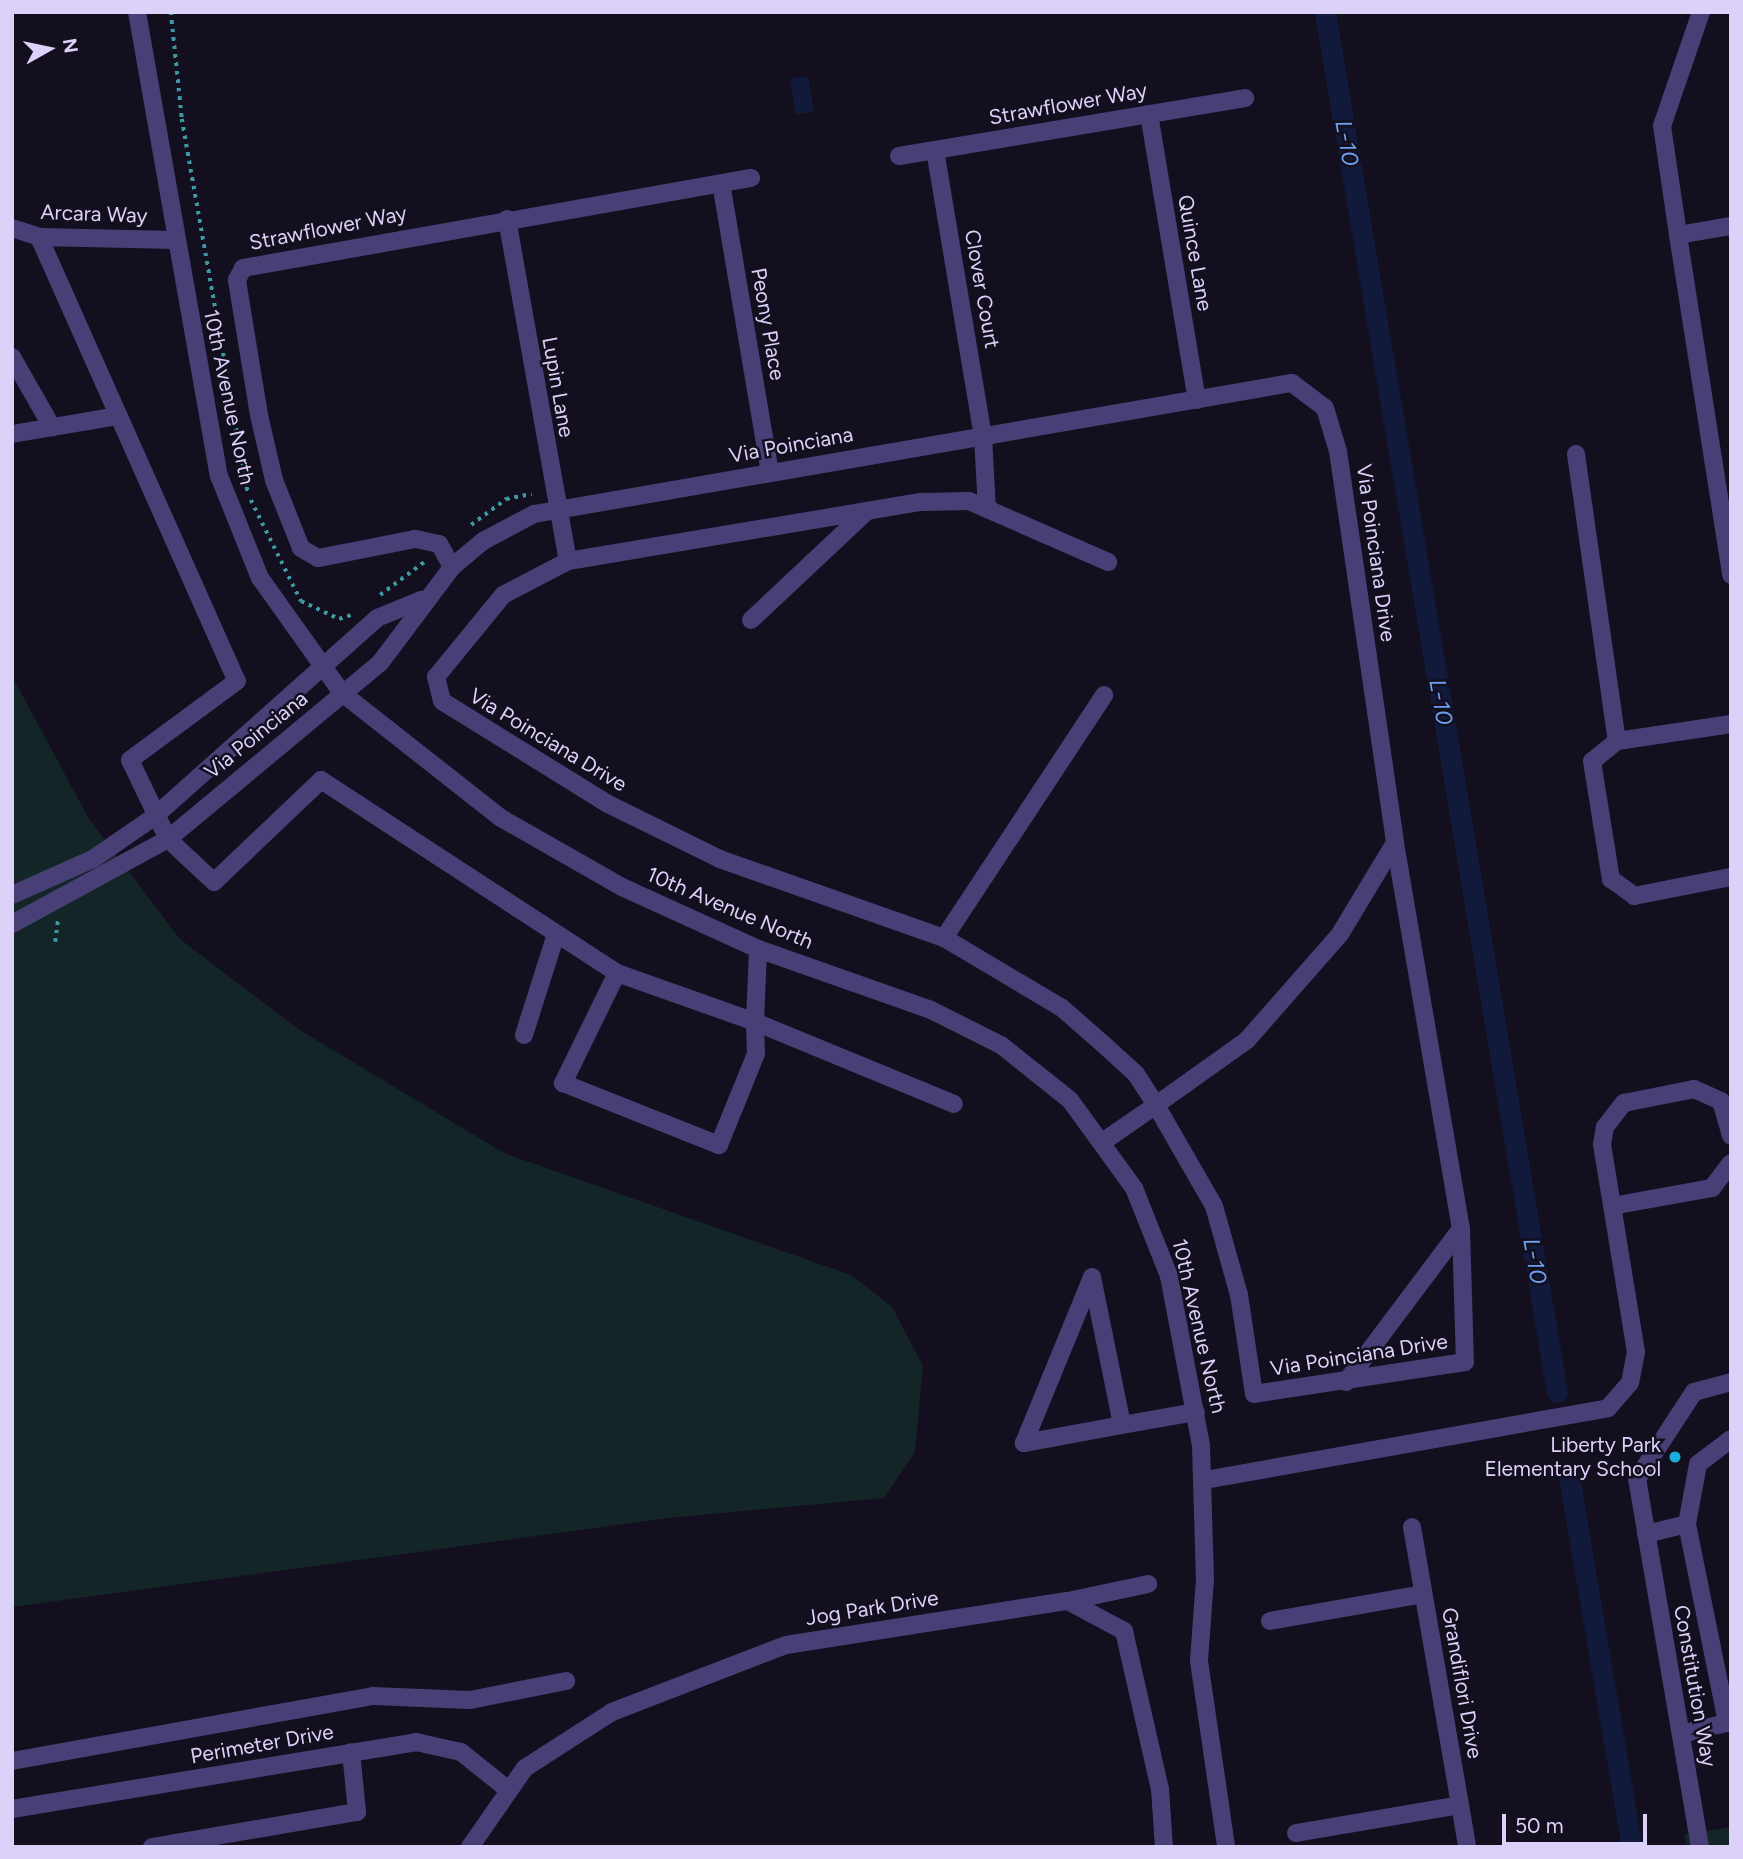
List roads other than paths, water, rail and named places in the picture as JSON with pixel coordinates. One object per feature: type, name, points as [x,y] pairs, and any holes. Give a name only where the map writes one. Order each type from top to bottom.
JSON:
[{"type":"street","name":"10th Avenue North","points":[[137,12],[175,240],[219,476],[260,578],[342,693],[440,776],[532,837],[622,887],[758,949],[931,1010],[1001,1045],[1070,1100],[1104,1141],[1154,1231],[1196,1412],[1205,1480],[1199,1661],[1226,1847]]},
{"type":"street","points":[[1701,12],[1662,126],[1731,575]]},
{"type":"street","name":"Strawflower Way","points":[[899,156],[1245,98]]},
{"type":"street","name":"Quince Lane","points":[[1149,114],[1197,400]]},
{"type":"street","name":"Clover Court","points":[[935,150],[983,436]]},
{"type":"street","name":"Strawflower Way","points":[[452,567],[443,549],[415,539],[318,558],[301,548],[274,480],[237,280],[255,262],[751,178]]},
{"type":"street","name":"Peony Place","points":[[721,183],[770,472]]},
{"type":"street","name":"Lupin Lane","points":[[507,219],[556,508],[568,561]]},
{"type":"street","points":[[1678,236],[1731,226]]},
{"type":"street","name":"Arcara Way","points":[[12,228],[38,237],[175,240]]},
{"type":"street","points":[[38,237],[237,681],[131,760],[168,839],[214,882],[321,780],[555,937],[617,973],[755,1022],[954,1104]]},
{"type":"street","points":[[12,357],[52,427]]},
{"type":"street","name":"Via Poinciana Drive","points":[[1108,562],[969,501],[867,511],[568,561],[503,595],[458,644],[436,677],[442,701],[608,804],[689,845],[944,938],[1062,1008],[1136,1074],[1214,1206],[1239,1294],[1254,1394],[1465,1362],[1461,1229],[1395,843],[1338,451],[1325,408],[1292,383],[1197,400]]},
{"type":"street","name":"Via Poinciana","points":[[12,924],[168,839],[380,663],[421,600],[452,567],[508,525],[556,508],[1197,400]]},
{"type":"street","points":[[12,434],[118,416]]},
{"type":"street","points":[[983,436],[987,509]]},
{"type":"street","points":[[1576,454],[1617,741]]},
{"type":"street","points":[[751,620],[867,511]]},
{"type":"street","name":"Via Poinciana","points":[[12,895],[84,863],[155,816],[377,618],[421,600]]},
{"type":"street","points":[[944,938],[1104,695]]},
{"type":"street","points":[[1731,724],[1617,741],[1592,761],[1611,878],[1634,896],[1731,877]]},
{"type":"street","points":[[1104,1141],[1247,1040],[1340,934],[1395,843]]},
{"type":"street","points":[[84,863],[96,880]]},
{"type":"street","points":[[524,1035],[555,937]]},
{"type":"street","points":[[617,973],[563,1083],[719,1145],[756,1054],[758,949]]},
{"type":"street","points":[[1205,1480],[1608,1408],[1630,1383],[1636,1352],[1602,1145],[1613,1112],[1624,1104],[1694,1089],[1708,1092],[1721,1101],[1731,1136]]},
{"type":"street","points":[[1612,1206],[1712,1188],[1731,1163]]},
{"type":"street","points":[[1346,1382],[1461,1229]]},
{"type":"street","points":[[1122,1424],[1092,1277],[1024,1443],[1196,1412]]},
{"type":"street","name":"Constitution Way","points":[[1700,1847],[1637,1479],[1694,1392],[1731,1382]]},
{"type":"street","points":[[1681,1734],[1729,1723],[1687,1524],[1698,1464],[1731,1439]]},
{"type":"street","points":[[1646,1534],[1687,1524]]},
{"type":"street","name":"Grandiflori Drive","points":[[1412,1527],[1467,1847]]},
{"type":"street","name":"Jog Park Drive","points":[[470,1847],[506,1788],[581,1727],[786,1645],[1068,1601],[1148,1584]]},
{"type":"street","points":[[1270,1620],[1423,1594]]},
{"type":"street","points":[[1068,1601],[1124,1631],[1160,1788],[1164,1847]]},
{"type":"street","points":[[12,1761],[373,1696],[470,1700],[566,1681]]},
{"type":"street","name":"Perimeter Drive","points":[[12,1809],[351,1752],[439,1745],[473,1760],[506,1788]]},
{"type":"street","points":[[152,1847],[357,1812],[351,1752]]},
{"type":"street","points":[[1296,1833],[1460,1805]]},
{"type":"water","points":[[808,76],[814,112],[796,114],[790,79]]},
{"type":"waterway","name":"L-10","points":[[1325,12],[1557,1392]]},
{"type":"waterway","name":"L-10","points":[[1569,1476],[1632,1847]]},
{"type":"place","name":"Liberty Park Elementary School","points":[[1675,1457]]}]
